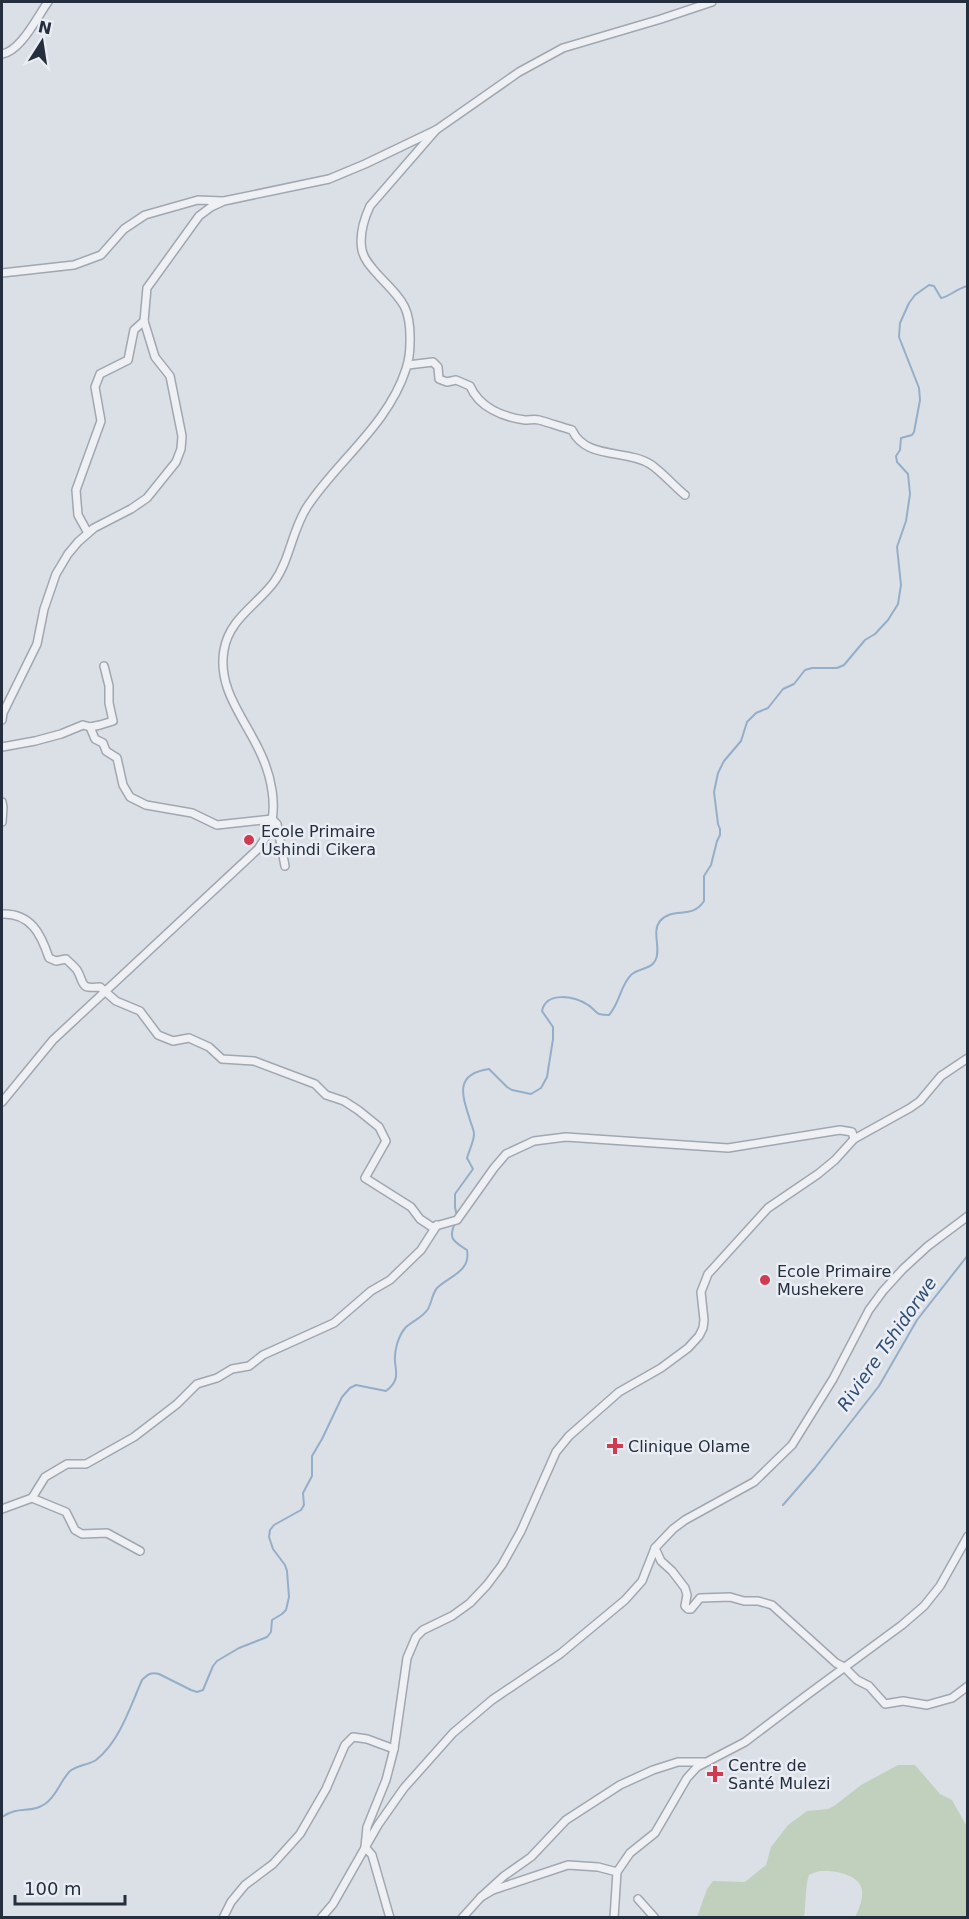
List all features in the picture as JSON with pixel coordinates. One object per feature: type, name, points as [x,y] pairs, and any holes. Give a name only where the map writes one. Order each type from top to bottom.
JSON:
[{"type":"street","points":[[2,54],[23,40],[48,2]]},
{"type":"street","points":[[2,720],[3,713],[37,644],[44,609],[56,574],[68,554],[94,528],[147,498],[176,462],[181,449],[182,436],[170,376],[155,357],[144,321],[147,288],[199,216],[224,201],[329,179],[436,130],[504,82],[563,48],[712,2]]},
{"type":"street","points":[[2,1102],[53,1040],[258,849],[268,833],[272,819],[273,800],[270,782],[260,750],[238,713],[226,686],[223,667],[224,649],[236,621],[263,595],[283,567],[305,510],[327,479],[361,444],[386,411],[401,384],[408,365],[411,325],[407,309],[399,297],[368,264],[362,250],[362,233],[364,219],[370,206],[436,130]]},
{"type":"street","points":[[2,273],[74,265],[101,255],[124,229],[146,215],[198,200],[224,201]]},
{"type":"street","points":[[88,533],[78,515],[76,490],[101,421],[95,387],[100,374],[128,360],[134,330],[144,321]]},
{"type":"street","points":[[408,365],[433,362],[438,367],[439,379],[447,382],[456,380],[470,386],[482,404],[503,414],[524,420],[537,420],[572,430],[577,440],[600,452],[629,457],[650,464],[685,495]]},
{"type":"street","points":[[2,747],[61,734],[83,725],[90,727],[113,721],[109,703],[110,686],[104,666]]},
{"type":"street","points":[[90,727],[95,739],[102,743],[106,751],[117,758],[123,785],[130,797],[146,805],[192,813],[217,825],[272,819]]},
{"type":"street","points":[[2,802],[2,822]]},
{"type":"street","points":[[272,819],[277,824],[285,866]]},
{"type":"street","points":[[2,914],[10,914],[28,921],[42,936],[49,958],[56,961],[66,959],[76,969],[82,984],[88,988],[100,987],[116,1001],[140,1011],[158,1035],[173,1041],[189,1038],[209,1047],[222,1059],[254,1061],[315,1084],[326,1095],[344,1101],[358,1110],[379,1127],[386,1141],[365,1178],[411,1207],[420,1219],[432,1227],[457,1220],[506,1154],[534,1141],[566,1137],[728,1148],[840,1130],[852,1132],[854,1139]]},
{"type":"street","points":[[390,1917],[372,1855],[365,1847],[367,1827],[386,1780],[394,1749],[407,1658],[416,1637],[423,1630],[452,1616],[470,1603],[487,1585],[502,1565],[521,1531],[556,1452],[569,1436],[619,1392],[661,1368],[688,1348],[699,1336],[704,1328],[701,1292],[708,1274],[768,1208],[818,1174],[835,1160],[854,1139],[910,1108],[928,1093],[941,1076],[968,1058]]},
{"type":"street","points":[[321,1917],[333,1904],[378,1825],[404,1788],[453,1733],[492,1700],[560,1654],[625,1600],[642,1581],[655,1548],[673,1528],[754,1482],[792,1445],[833,1379],[869,1310],[883,1291],[911,1261],[968,1216]]},
{"type":"street","points":[[2,1509],[32,1498],[45,1477],[67,1464],[86,1464],[134,1437],[177,1404],[197,1384],[217,1378],[232,1369],[249,1366],[263,1355],[334,1323],[371,1290],[390,1280],[422,1250],[437,1226]]},
{"type":"street","points":[[32,1498],[66,1512],[75,1530],[82,1534],[107,1533],[140,1551]]},
{"type":"street","points":[[614,1917],[617,1872],[630,1853],[655,1833],[687,1778],[697,1767],[745,1742],[902,1625],[924,1606],[940,1586],[968,1536]]},
{"type":"street","points":[[655,1548],[661,1561],[685,1588],[687,1595],[685,1606],[688,1609],[692,1609],[700,1598],[730,1597],[772,1605],[836,1663],[844,1667],[857,1680],[869,1686],[885,1704],[903,1701],[927,1705],[952,1698],[968,1686]]},
{"type":"street","points":[[223,1917],[231,1902],[245,1885],[273,1864],[300,1834],[326,1789],[345,1745],[353,1737],[367,1739],[394,1749]]},
{"type":"street","points":[[462,1917],[504,1876],[531,1857],[566,1820],[620,1785],[678,1762],[707,1762]]},
{"type":"street","points":[[481,1897],[493,1890],[568,1865],[598,1867],[617,1872]]},
{"type":"street","points":[[638,1899],[655,1917]]},
{"type":"green space","points":[[898,1765],[915,1765],[940,1794],[952,1800],[966,1825],[967,1917],[855,1917],[862,1897],[862,1890],[857,1881],[846,1874],[819,1871],[809,1875],[804,1917],[697,1917],[707,1889],[713,1881],[745,1882],[766,1865],[771,1847],[788,1825],[807,1811],[828,1809],[834,1806],[861,1785]]},
{"type":"waterway","points":[[457,1217],[455,1194],[473,1169],[467,1158],[474,1134],[463,1094],[465,1081],[470,1076],[489,1069],[512,1090],[531,1094],[541,1088],[547,1077],[553,1027],[542,1011],[549,1000],[561,997],[575,999],[599,1014],[609,1015],[631,975],[655,961],[657,957],[656,930],[660,921],[671,914],[694,910],[704,901],[704,876],[711,865],[720,835],[714,792],[718,773],[724,761],[741,741],[747,722],[756,713],[768,708],[783,689],[794,684],[805,670],[837,668],[844,665],[865,640],[875,634],[888,620],[898,604],[901,585],[897,547],[906,521],[910,494],[908,474],[897,462],[896,456],[900,450],[901,438],[912,435],[914,432],[920,400],[919,388],[899,337],[900,323],[915,295],[929,285],[934,286],[941,298],[968,286]]},
{"type":"waterway","points":[[2,1817],[14,1811],[34,1809],[45,1804],[53,1797],[70,1771],[96,1760],[112,1743],[124,1723],[142,1680],[148,1675],[159,1674],[191,1690],[197,1692],[203,1690],[217,1661],[239,1648],[267,1637],[271,1632],[272,1620],[286,1610],[289,1597],[287,1571],[273,1549],[269,1537],[270,1530],[274,1525],[301,1510],[304,1505],[303,1493],[312,1476],[312,1456],[342,1397],[356,1385],[386,1391],[390,1388],[396,1378],[395,1353],[403,1331],[426,1312],[437,1288],[458,1273],[466,1264],[467,1250],[455,1242],[452,1236],[455,1223]]},
{"type":"waterway","name":"Riviere Tshidorwe","points":[[783,1505],[879,1386],[917,1320],[968,1255]]},
{"type":"place","name":"Ecole Primaire Ushindi Cikera","points":[[249,840]]},
{"type":"place","name":"Ecole Primaire Mushekere","points":[[765,1280]]},
{"type":"place","name":"Clinique Olame","points":[[615,1446]]},
{"type":"place","name":"Centre de Santé Mulezi","points":[[715,1774]]}]
